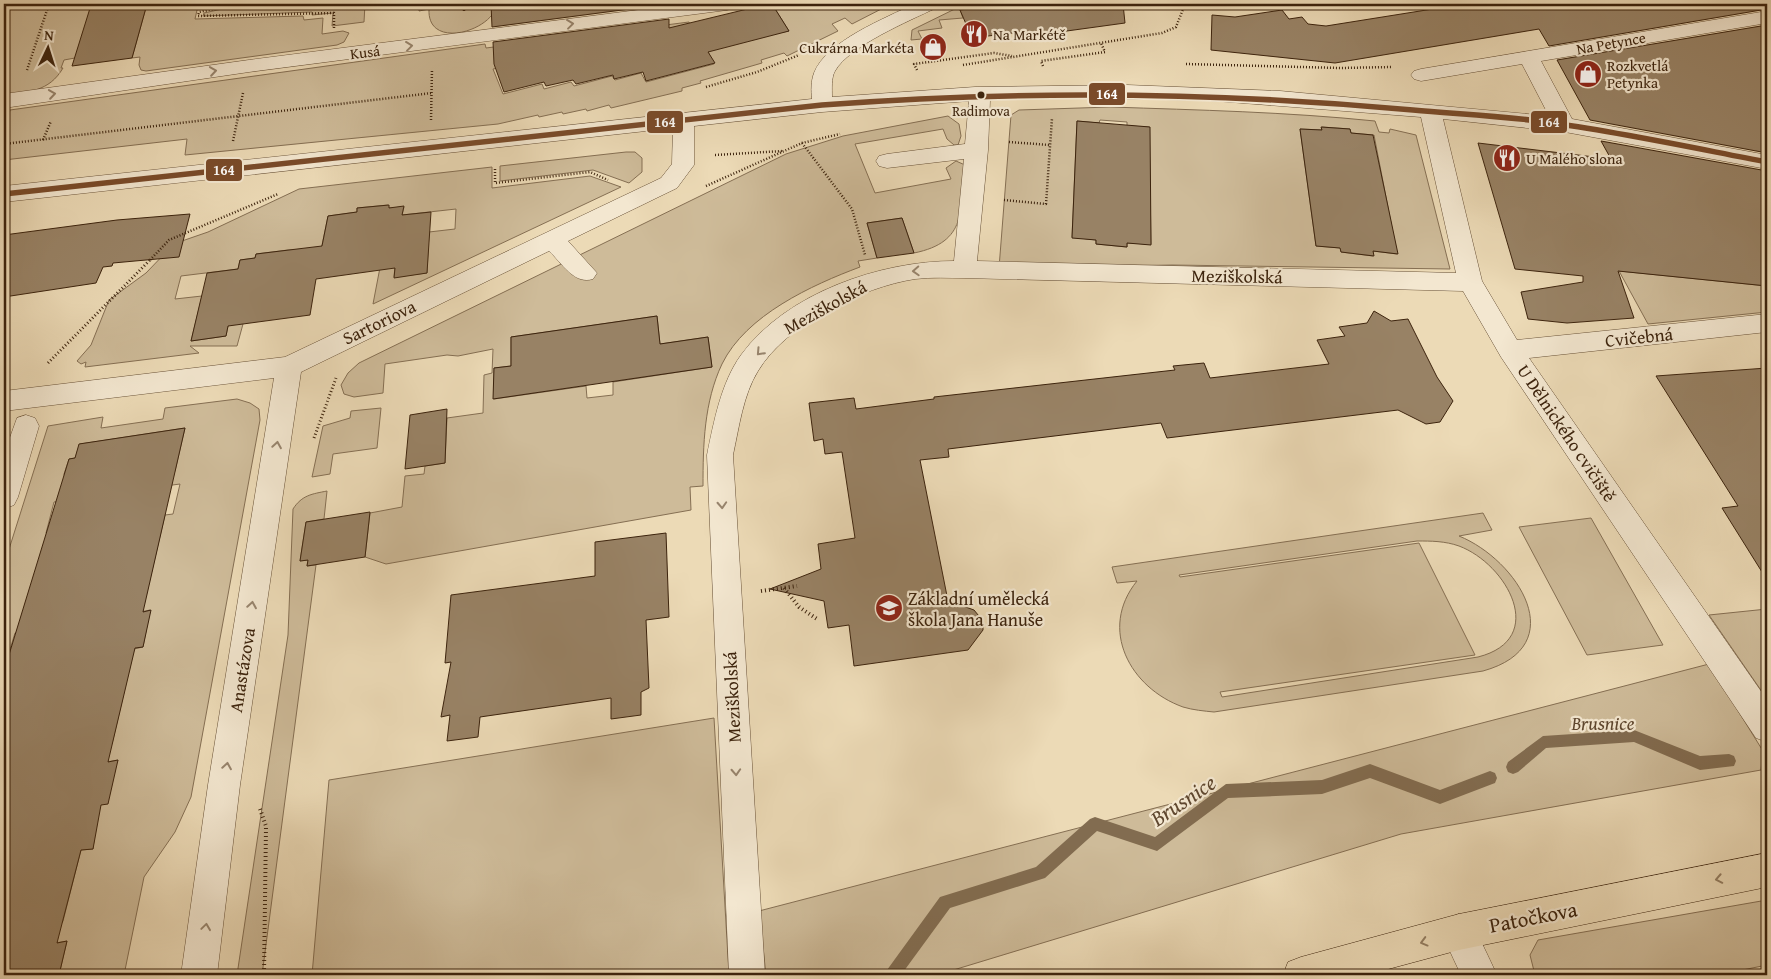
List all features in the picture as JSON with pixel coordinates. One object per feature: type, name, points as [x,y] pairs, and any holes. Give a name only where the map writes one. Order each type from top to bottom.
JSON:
[{"type":"main road","name":"Patočkova","points":[[1301,975],[1459,932],[1767,870]]},
{"type":"street","name":"Kusá","points":[[11,100],[249,66],[727,4]]},
{"type":"street","points":[[822,105],[824,72],[836,57],[874,32],[929,4]]},
{"type":"street","points":[[1721,7],[1738,22]]},
{"type":"street","name":"Na Petynce","points":[[1421,75],[1767,17]]},
{"type":"street","points":[[1529,58],[1564,124]]},
{"type":"street","points":[[965,269],[977,150],[980,94]]},
{"type":"street","points":[[4,194],[684,122],[822,105],[926,95],[980,94],[1222,94],[1430,110],[1564,124],[1767,162]]},
{"type":"street","name":"U Dělnického cvičiště","points":[[1430,110],[1470,282],[1510,350],[1767,727]]},
{"type":"street","name":"Sartoriova","points":[[4,401],[289,366],[669,184],[683,165],[684,122]]},
{"type":"street","points":[[887,161],[977,150]]},
{"type":"street","points":[[552,239],[585,273]]},
{"type":"street","name":"Meziškolská","points":[[747,975],[720,455],[731,408],[750,362],[783,326],[847,291],[872,281],[910,271],[965,269],[1470,282]]},
{"type":"street","name":"Cvičebná","points":[[1510,350],[1767,324]]},
{"type":"street","name":"Anastázova","points":[[198,975],[224,785],[289,366]]},
{"type":"street","points":[[4,497],[26,426]]},
{"type":"street","points":[[1459,932],[1479,975]]},
{"type":"path","points":[[11,100],[49,4]]},
{"type":"path","points":[[239,4],[199,12],[198,16],[334,13],[334,29],[356,27],[360,52]]},
{"type":"path","points":[[961,65],[1162,33],[1176,27],[1185,4]]},
{"type":"path","points":[[431,43],[432,116]]},
{"type":"path","points":[[1041,61],[1105,52],[1101,43]]},
{"type":"path","points":[[914,64],[994,53],[1015,56]]},
{"type":"path","points":[[236,130],[249,66]]},
{"type":"path","points":[[4,144],[432,93]]},
{"type":"path","points":[[1000,200],[1046,204],[1053,113]]},
{"type":"path","points":[[698,190],[802,143],[846,132]]},
{"type":"path","points":[[1005,142],[1050,145]]},
{"type":"path","points":[[802,143],[852,209],[866,261]]},
{"type":"path","points":[[712,155],[786,150]]},
{"type":"path","points":[[495,161],[496,183],[590,172],[613,181]]},
{"type":"path","points":[[43,368],[169,240],[284,192]]},
{"type":"path","points":[[314,440],[336,378],[343,371]]},
{"type":"path","points":[[755,592],[797,586]]},
{"type":"path","points":[[784,588],[799,608],[817,619]]},
{"type":"path","points":[[259,807],[266,826],[264,975]]},
{"type":"shaded area","points":[[4,4],[93,4],[75,58],[64,60],[61,68],[63,68],[45,86],[30,91],[4,95],[4,57],[9,46],[4,46],[4,23],[9,12],[4,12]]},
{"type":"shaded area","points":[[147,4],[233,4],[197,10],[195,19],[303,16],[304,20],[323,18],[322,34],[343,31],[349,33],[344,42],[337,45],[146,71],[141,70],[139,65],[140,57],[132,58]]},
{"type":"shaded area","points":[[245,4],[365,4],[364,22],[332,26],[333,13],[312,15],[312,12],[203,16],[204,13]]},
{"type":"shaded area","points":[[419,4],[499,4],[492,5],[494,12],[487,20],[467,31],[456,33],[436,29],[431,21],[429,9],[419,11]]},
{"type":"shaded area","points":[[772,4],[891,4],[852,24],[845,18],[832,24],[838,31],[787,56],[784,53],[761,60],[762,63],[700,81],[701,83],[682,88],[682,91],[611,108],[609,105],[587,111],[586,109],[563,114],[562,112],[539,117],[538,115],[498,124],[185,155],[187,139],[4,160],[4,125],[7,124],[10,110],[485,44],[486,48],[689,22],[692,28],[493,69],[503,94],[542,84],[544,89],[571,82],[574,86],[612,76],[615,80],[641,73],[646,82],[714,64],[706,47],[789,31]]},
{"type":"shaded area","points":[[965,4],[981,4],[983,7],[960,10],[963,18],[939,20],[942,28],[918,31],[922,39],[911,40],[912,30]]},
{"type":"shaded area","points":[[1110,107],[1309,115],[1375,121],[1379,132],[1389,133],[1390,129],[1416,135],[1450,269],[1172,265],[999,268],[1011,115],[1019,110]],"holes":[[[1100,120],[1127,122],[1127,126],[1149,127],[1151,244],[1127,243],[1127,247],[1096,244],[1096,240],[1072,237],[1077,121],[1099,123]],[[1322,127],[1350,129],[1351,133],[1374,135],[1397,254],[1373,251],[1373,256],[1341,252],[1341,248],[1316,246],[1300,129],[1322,130]]]},
{"type":"shaded area","points":[[948,116],[959,124],[961,136],[958,145],[954,145],[947,139],[943,129],[855,144],[875,193],[951,179],[946,168],[956,161],[965,165],[961,210],[958,222],[953,232],[944,241],[931,248],[914,253],[902,218],[867,223],[877,258],[858,261],[860,267],[822,283],[782,304],[747,331],[722,364],[711,393],[703,455],[703,486],[690,487],[691,510],[386,564],[365,557],[370,513],[402,507],[405,476],[424,474],[425,466],[445,463],[447,418],[483,413],[484,375],[492,373],[493,349],[458,356],[447,355],[385,364],[383,393],[354,397],[344,394],[341,385],[348,373],[359,363],[786,154],[843,136]],"holes":[[[657,316],[660,344],[708,337],[712,367],[613,382],[613,395],[587,398],[586,386],[494,399],[494,368],[511,366],[511,337]]]},
{"type":"shaded area","points":[[635,152],[642,158],[642,172],[629,183],[593,170],[500,181],[500,166]]},
{"type":"shaded area","points":[[492,167],[492,188],[590,176],[621,187],[373,304],[382,257],[396,255],[394,277],[427,273],[429,232],[455,229],[456,209],[402,215],[404,207],[389,208],[388,205],[357,208],[357,212],[328,216],[321,250],[288,250],[256,254],[255,258],[240,260],[238,269],[181,276],[175,299],[202,296],[191,341],[226,336],[231,312],[243,324],[237,346],[190,346],[199,353],[85,367],[86,362],[81,364],[77,361],[91,345],[109,300],[146,273],[171,247],[179,242],[208,232],[299,189]]},
{"type":"shaded area","points":[[1619,271],[1767,286],[1767,312],[1648,324]]},
{"type":"shaded area","points":[[237,399],[250,403],[259,409],[260,420],[191,797],[175,832],[144,877],[124,975],[59,975],[67,941],[49,944],[63,921],[81,850],[93,849],[98,805],[118,760],[100,763],[104,745],[112,744],[134,649],[143,647],[150,610],[135,613],[146,596],[165,515],[173,514],[180,484],[165,486],[175,471],[185,428],[80,444],[75,458],[69,459],[64,474],[70,499],[54,502],[46,533],[53,533],[32,630],[15,633],[4,669],[4,565],[48,426],[103,417],[101,428],[163,419],[165,408]]},
{"type":"shaded area","points":[[381,408],[377,448],[333,454],[330,474],[312,477],[323,426],[350,418],[351,411]]},
{"type":"shaded area","points":[[327,491],[324,519],[306,522],[300,561],[308,560],[307,566],[316,565],[262,975],[237,975],[288,635],[293,509],[304,498]]},
{"type":"shaded area","points":[[1483,513],[1492,530],[1459,536],[1481,548],[1500,564],[1516,583],[1527,603],[1531,624],[1526,643],[1510,659],[1483,671],[1214,712],[1198,710],[1183,707],[1164,698],[1148,686],[1135,671],[1126,655],[1120,637],[1120,618],[1126,599],[1137,581],[1117,583],[1112,567]],"holes":[[[1417,541],[1443,542],[1459,546],[1477,555],[1492,568],[1505,584],[1513,602],[1516,619],[1512,635],[1500,648],[1478,657],[1222,697],[1220,692],[1475,655],[1419,543],[1180,577],[1179,575]]]},
{"type":"shaded area","points":[[1591,518],[1663,645],[1587,655],[1519,527]]},
{"type":"shaded area","points":[[1767,609],[1767,699],[1709,615]]},
{"type":"shaded area","points":[[1709,664],[1763,751],[1761,770],[1401,834],[937,975],[766,975],[759,911]]},
{"type":"shaded area","points":[[13,668],[4,698],[4,669]]},
{"type":"shaded area","points":[[714,718],[729,975],[312,975],[329,780]]},
{"type":"shaded area","points":[[1767,900],[1767,965],[1718,975],[1535,975],[1530,955],[1538,940]]},
{"type":"building","points":[[147,4],[132,58],[72,66],[91,5]]},
{"type":"building","points":[[491,4],[668,4],[492,27]]},
{"type":"building","points":[[772,4],[789,31],[708,52],[715,63],[646,81],[643,72],[614,79],[613,75],[576,84],[573,80],[546,86],[544,82],[504,92],[494,64],[493,42],[669,19],[669,28]]},
{"type":"building","points":[[981,4],[1123,4],[1125,23],[1023,37],[1020,32],[972,38],[960,10],[983,7]]},
{"type":"building","points":[[1464,4],[1767,4],[1767,9],[1549,46],[1539,29],[1335,63],[1211,50],[1212,15],[1235,17],[1282,10],[1289,19],[1302,17],[1308,24],[1326,26]]},
{"type":"building","points":[[1767,25],[1767,153],[1590,120],[1557,60]]},
{"type":"building","points":[[1077,121],[1150,127],[1151,245],[1127,243],[1127,247],[1096,244],[1096,240],[1072,238]]},
{"type":"building","points":[[1321,127],[1350,129],[1351,133],[1373,135],[1398,254],[1373,251],[1374,256],[1341,252],[1340,248],[1316,246],[1300,129],[1322,130]]},
{"type":"building","points":[[1601,141],[1767,171],[1767,286],[1618,271],[1634,318],[1567,323],[1528,319],[1521,292],[1583,282],[1583,276],[1515,269],[1478,143],[1611,159]]},
{"type":"building","points":[[389,205],[389,208],[404,206],[402,215],[431,212],[427,273],[394,278],[395,268],[316,279],[310,315],[228,326],[226,336],[191,341],[207,273],[238,269],[240,260],[255,258],[256,254],[322,246],[328,216],[357,212],[357,208]]},
{"type":"building","points":[[190,214],[179,257],[113,263],[112,266],[103,267],[96,283],[4,297],[4,235],[117,220]]},
{"type":"building","points":[[902,218],[914,253],[877,258],[867,223]]},
{"type":"building","points":[[1374,311],[1391,321],[1408,319],[1437,377],[1453,401],[1440,422],[1426,424],[1398,410],[1167,438],[1161,423],[948,449],[949,457],[920,460],[948,601],[958,599],[960,605],[974,610],[983,621],[983,630],[968,650],[854,666],[849,625],[828,628],[824,601],[770,589],[821,569],[818,544],[855,538],[842,452],[825,454],[823,439],[814,441],[809,403],[854,398],[856,409],[934,399],[934,397],[1175,370],[1173,366],[1204,363],[1210,378],[1329,364],[1317,340],[1345,336],[1339,327],[1367,323]]},
{"type":"building","points":[[657,316],[660,344],[708,337],[712,367],[493,399],[494,368],[511,366],[511,337]]},
{"type":"building","points":[[1767,368],[1767,580],[1722,508],[1738,506],[1656,376]]},
{"type":"building","points":[[447,409],[445,463],[405,469],[410,415]]},
{"type":"building","points":[[185,428],[143,612],[151,610],[143,647],[135,648],[108,762],[118,760],[108,804],[101,805],[93,849],[81,850],[57,943],[67,941],[59,975],[4,975],[4,671],[69,459],[75,458],[79,444]]},
{"type":"building","points":[[370,512],[365,557],[307,566],[308,560],[300,561],[306,522]]},
{"type":"building","points":[[666,533],[669,617],[646,620],[649,688],[641,692],[641,715],[611,719],[611,698],[480,717],[478,737],[447,741],[450,715],[441,717],[451,662],[445,663],[451,595],[595,576],[595,542]]},
{"type":"waterway","name":"Brusnice","points":[[1513,767],[1543,742],[1634,736],[1700,763],[1729,761]]},
{"type":"waterway","name":"Brusnice","points":[[892,975],[945,902],[1040,873],[1095,824],[1157,844],[1226,791],[1322,787],[1370,771],[1440,797],[1490,778]]},
{"type":"transit line","name":"164","points":[[4,194],[822,105],[898,99],[1050,94],[1125,94],[1275,99],[1502,117],[1601,130],[1767,162]]},
{"type":"place","name":"Na Markétě","points":[[974,34]]},
{"type":"place","name":"Cukrárna Markéta","points":[[933,47]]},
{"type":"place","name":"Rozkvetlá Petynka","points":[[1588,74]]},
{"type":"place","name":"Radimova","points":[[981,95]]},
{"type":"place","name":"U Malého slona","points":[[1507,158]]},
{"type":"place","name":"Základní umělecká škola Jana Hanuše","points":[[889,608]]}]
